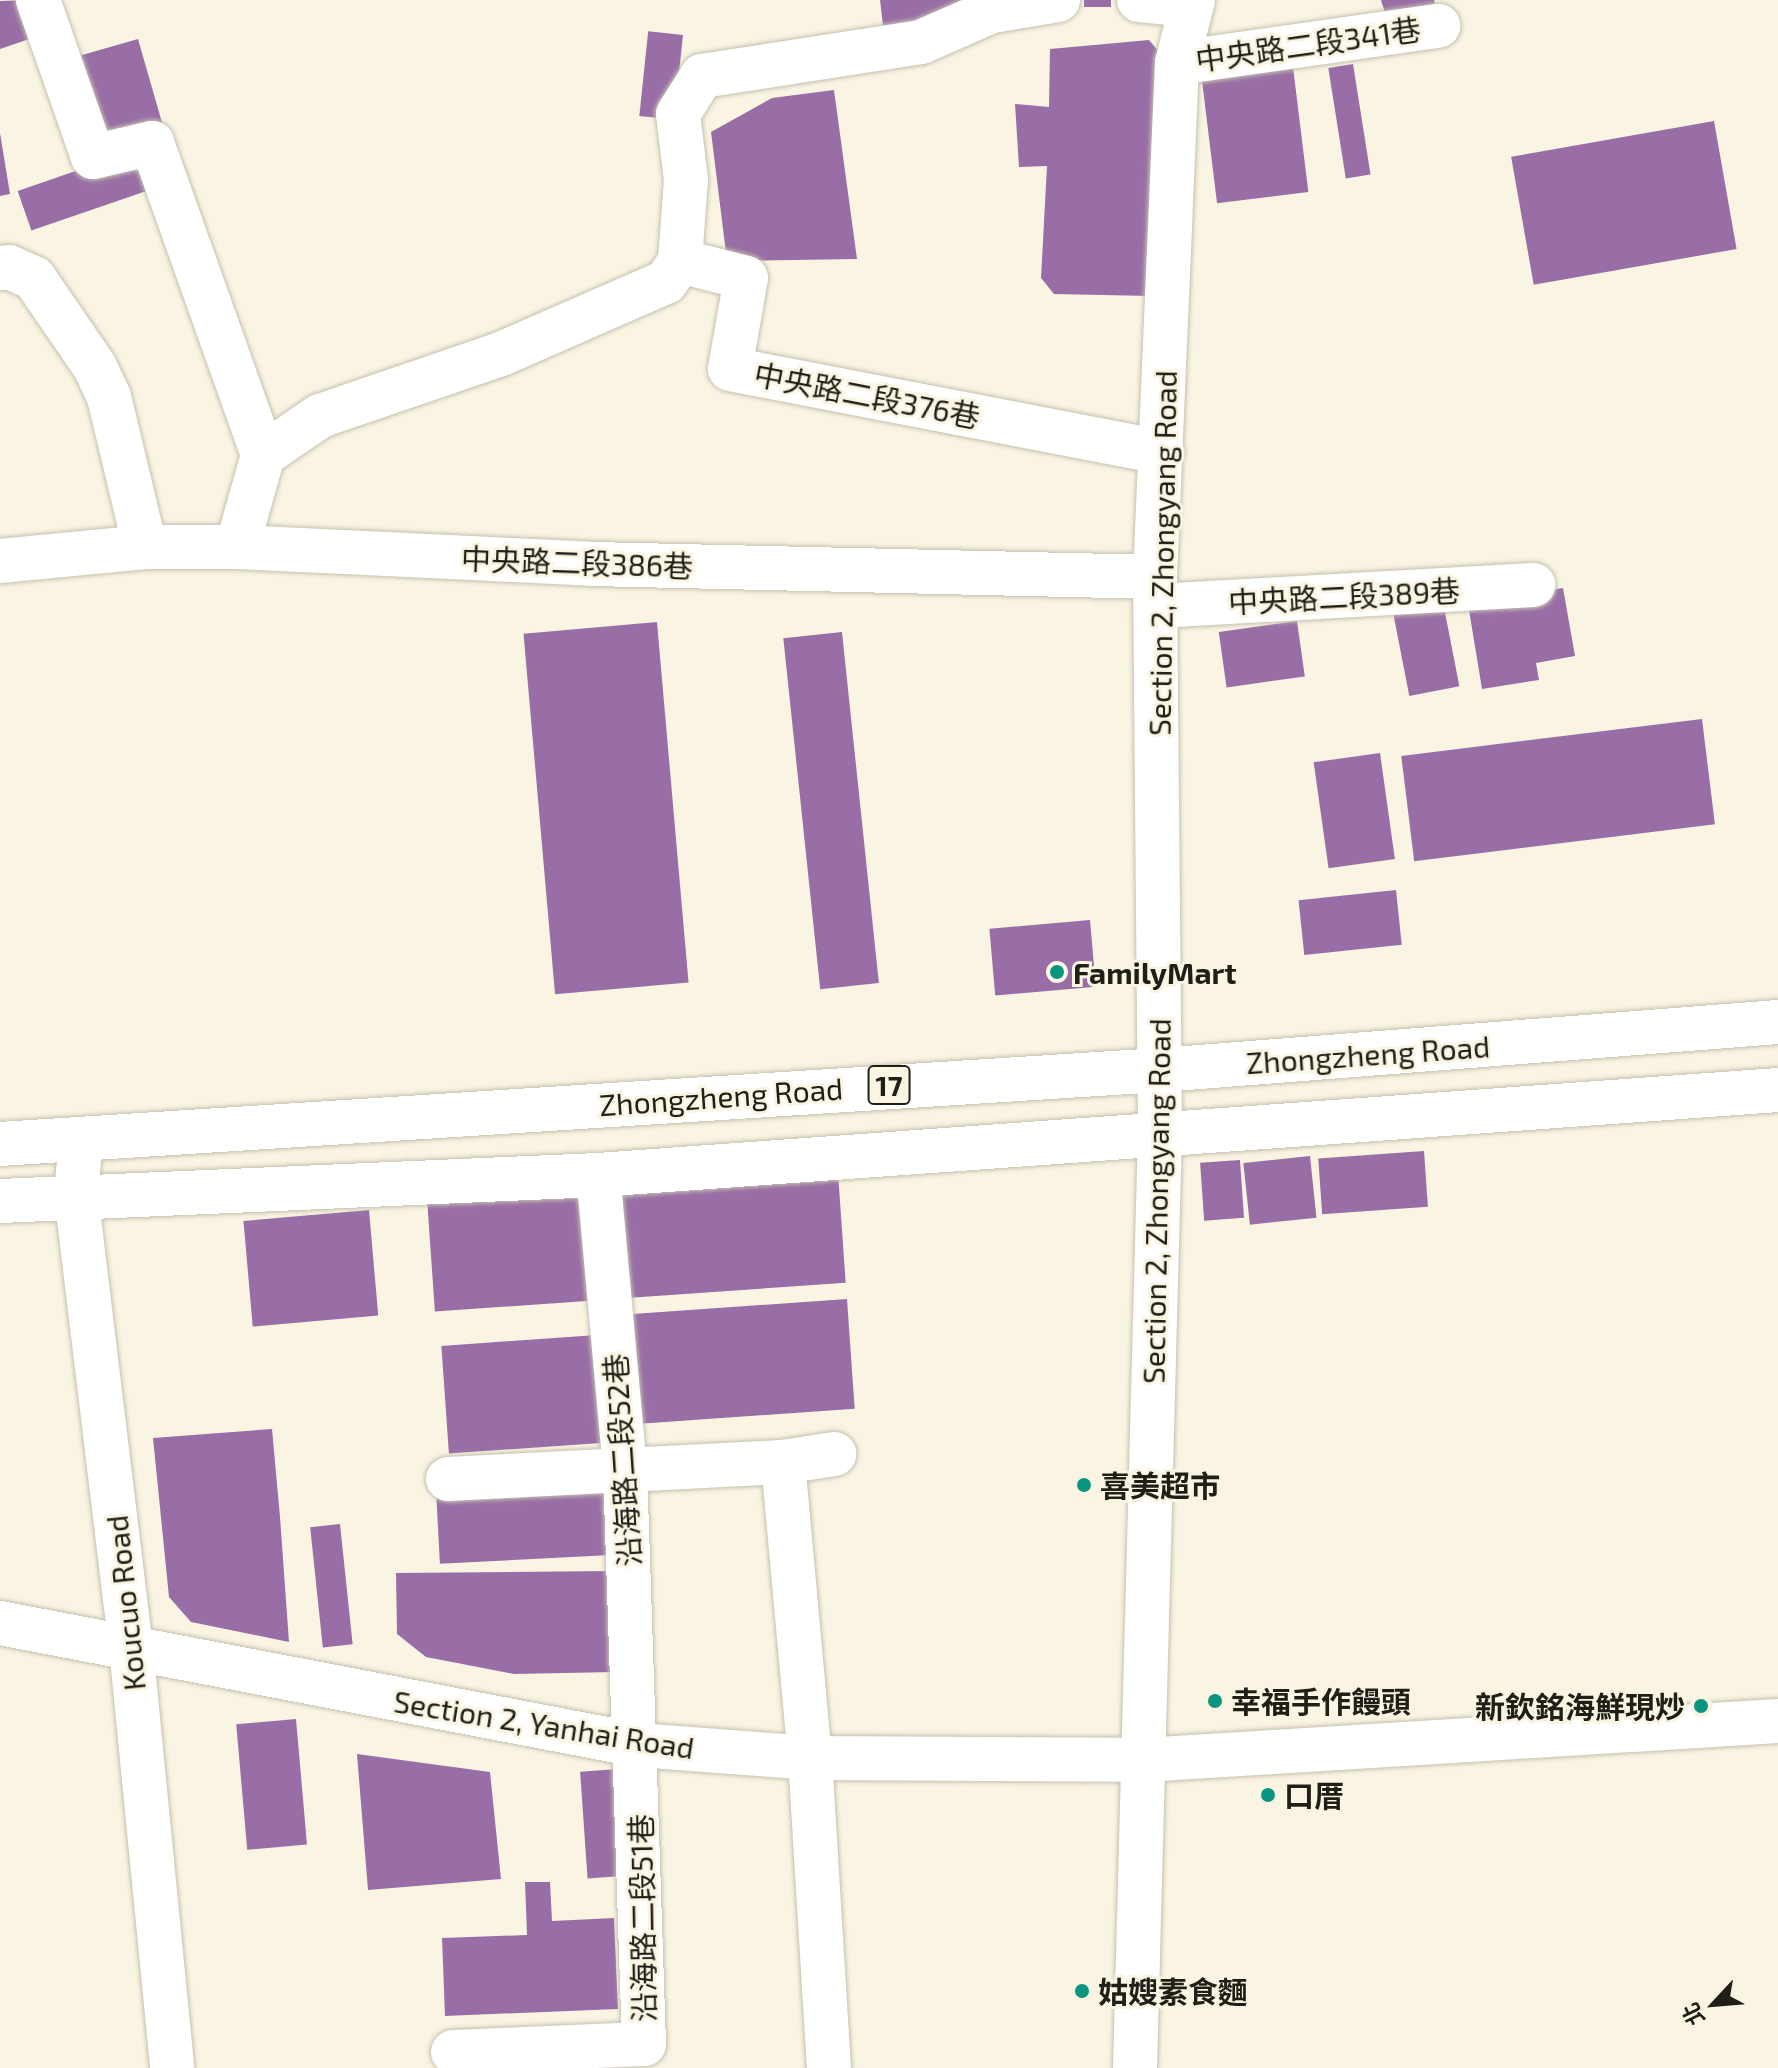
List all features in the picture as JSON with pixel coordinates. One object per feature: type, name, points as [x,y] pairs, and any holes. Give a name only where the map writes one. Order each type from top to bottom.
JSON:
[{"type":"street","points":[[38,0],[93,157],[152,143],[263,455],[237,547]]},
{"type":"street","points":[[263,455],[320,416],[501,354],[666,282],[680,261],[686,180],[678,114],[702,76],[921,42],[992,11],[1058,0]]},
{"type":"street","points":[[1139,0],[1192,3]]},
{"type":"street","name":"Section 2, Zhongyang Road","points":[[1135,2068],[1161,1070],[1156,592],[1177,63],[1192,3]]},
{"type":"street","name":"中央路二段341巷","points":[[1177,63],[1438,26]]},
{"type":"street","name":"中央路二段376巷","points":[[680,261],[746,278],[730,369],[1162,452]]},
{"type":"street","points":[[0,268],[34,278],[95,367],[109,397],[145,547]]},
{"type":"street","name":"中央路二段386巷","points":[[0,561],[145,547],[237,547],[1156,592]]},
{"type":"street","name":"中央路二段389巷","points":[[1156,592],[1533,585]]},
{"type":"street","name":"Zhongzheng Road","points":[[0,1144],[1161,1070],[1778,1022]]},
{"type":"street","name":"17","points":[[0,1201],[76,1194],[598,1175],[1160,1131],[1778,1090]]},
{"type":"street","name":"Koucuo Road","points":[[81,1139],[76,1194],[131,1647],[172,2068]]},
{"type":"street","name":"沿海路二段52巷","points":[[598,1175],[625,1469],[638,1745]]},
{"type":"street","points":[[448,1479],[783,1462],[834,1454]]},
{"type":"street","points":[[783,1462],[810,1758],[829,2068]]},
{"type":"street","name":"Section 2, Yanhai Road","points":[[0,1623],[638,1745],[810,1758],[1143,1760],[1778,1721]]},
{"type":"street","name":"沿海路二段51巷","points":[[453,2052],[644,2044],[638,1745]]},
{"type":"building","points":[[33,0],[44,34],[0,49],[0,1]]},
{"type":"building","points":[[880,0],[989,0],[885,42]]},
{"type":"building","points":[[1084,0],[1111,0],[1111,7],[1084,7]]},
{"type":"building","points":[[1381,0],[1434,0],[1436,7],[1388,22]]},
{"type":"building","points":[[648,31],[683,35],[674,120],[639,116]]},
{"type":"building","points":[[138,39],[163,125],[96,144],[72,58]]},
{"type":"building","points":[[1149,40],[1165,59],[1151,296],[1054,294],[1041,278],[1047,166],[1019,167],[1015,104],[1049,107],[1050,49]]},
{"type":"building","points":[[1353,64],[1371,175],[1346,179],[1328,68]]},
{"type":"building","points":[[1293,67],[1308,192],[1217,203],[1202,78]]},
{"type":"building","points":[[834,90],[857,259],[727,261],[711,132],[772,98]]},
{"type":"building","points":[[1714,121],[1737,249],[1534,285],[1511,157]]},
{"type":"building","points":[[0,133],[10,194],[0,196]]},
{"type":"building","points":[[151,145],[165,185],[31,231],[18,191]]},
{"type":"building","points":[[1563,588],[1575,656],[1536,663],[1539,680],[1482,689],[1468,604]]},
{"type":"building","points":[[1442,597],[1459,686],[1409,696],[1392,607]]},
{"type":"building","points":[[1297,621],[1305,676],[1227,687],[1219,632]]},
{"type":"building","points":[[657,622],[689,983],[555,994],[524,634]]},
{"type":"building","points":[[842,632],[879,983],[820,989],[783,638]]},
{"type":"building","points":[[1702,719],[1715,824],[1414,861],[1401,756]]},
{"type":"building","points":[[1380,753],[1395,859],[1329,868],[1314,762]]},
{"type":"building","points":[[1396,890],[1402,945],[1304,955],[1299,900]]},
{"type":"building","points":[[1090,920],[1096,987],[995,996],[989,929]]},
{"type":"building","points":[[1424,1151],[1428,1207],[1322,1214],[1318,1158]]},
{"type":"building","points":[[1310,1156],[1316,1218],[1250,1225],[1243,1163]]},
{"type":"building","points":[[1240,1160],[1244,1218],[1204,1221],[1200,1163]]},
{"type":"building","points":[[838,1173],[846,1283],[616,1299],[609,1189]]},
{"type":"building","points":[[583,1193],[591,1301],[435,1312],[427,1204]]},
{"type":"building","points":[[369,1210],[378,1316],[253,1327],[243,1221]]},
{"type":"building","points":[[847,1299],[855,1409],[626,1425],[619,1315]]},
{"type":"building","points":[[597,1335],[605,1443],[449,1454],[441,1346]]},
{"type":"building","points":[[272,1429],[289,1642],[191,1622],[169,1597],[153,1438]]},
{"type":"building","points":[[607,1485],[611,1555],[440,1564],[436,1494]]},
{"type":"building","points":[[340,1524],[353,1644],[323,1647],[310,1527]]},
{"type":"building","points":[[614,1571],[615,1672],[514,1674],[426,1657],[397,1634],[396,1573]]},
{"type":"building","points":[[296,1719],[307,1845],[247,1850],[236,1724]]},
{"type":"building","points":[[357,1754],[490,1772],[501,1879],[368,1890]]},
{"type":"building","points":[[618,1769],[625,1876],[588,1878],[580,1772]]},
{"type":"building","points":[[525,1882],[550,1882],[552,1921],[614,1918],[618,2009],[445,2016],[442,1938],[527,1935]]},
{"type":"place","name":"FamilyMart","points":[[1057,972]]},
{"type":"place","name":"喜美超市","points":[[1084,1485]]},
{"type":"place","name":"幸福手作饅頭","points":[[1215,1701]]},
{"type":"place","name":"新欽銘海鮮現炒","points":[[1701,1706]]},
{"type":"place","name":"口厝","points":[[1268,1795]]},
{"type":"place","name":"姑嫂素食麵","points":[[1082,1991]]}]
